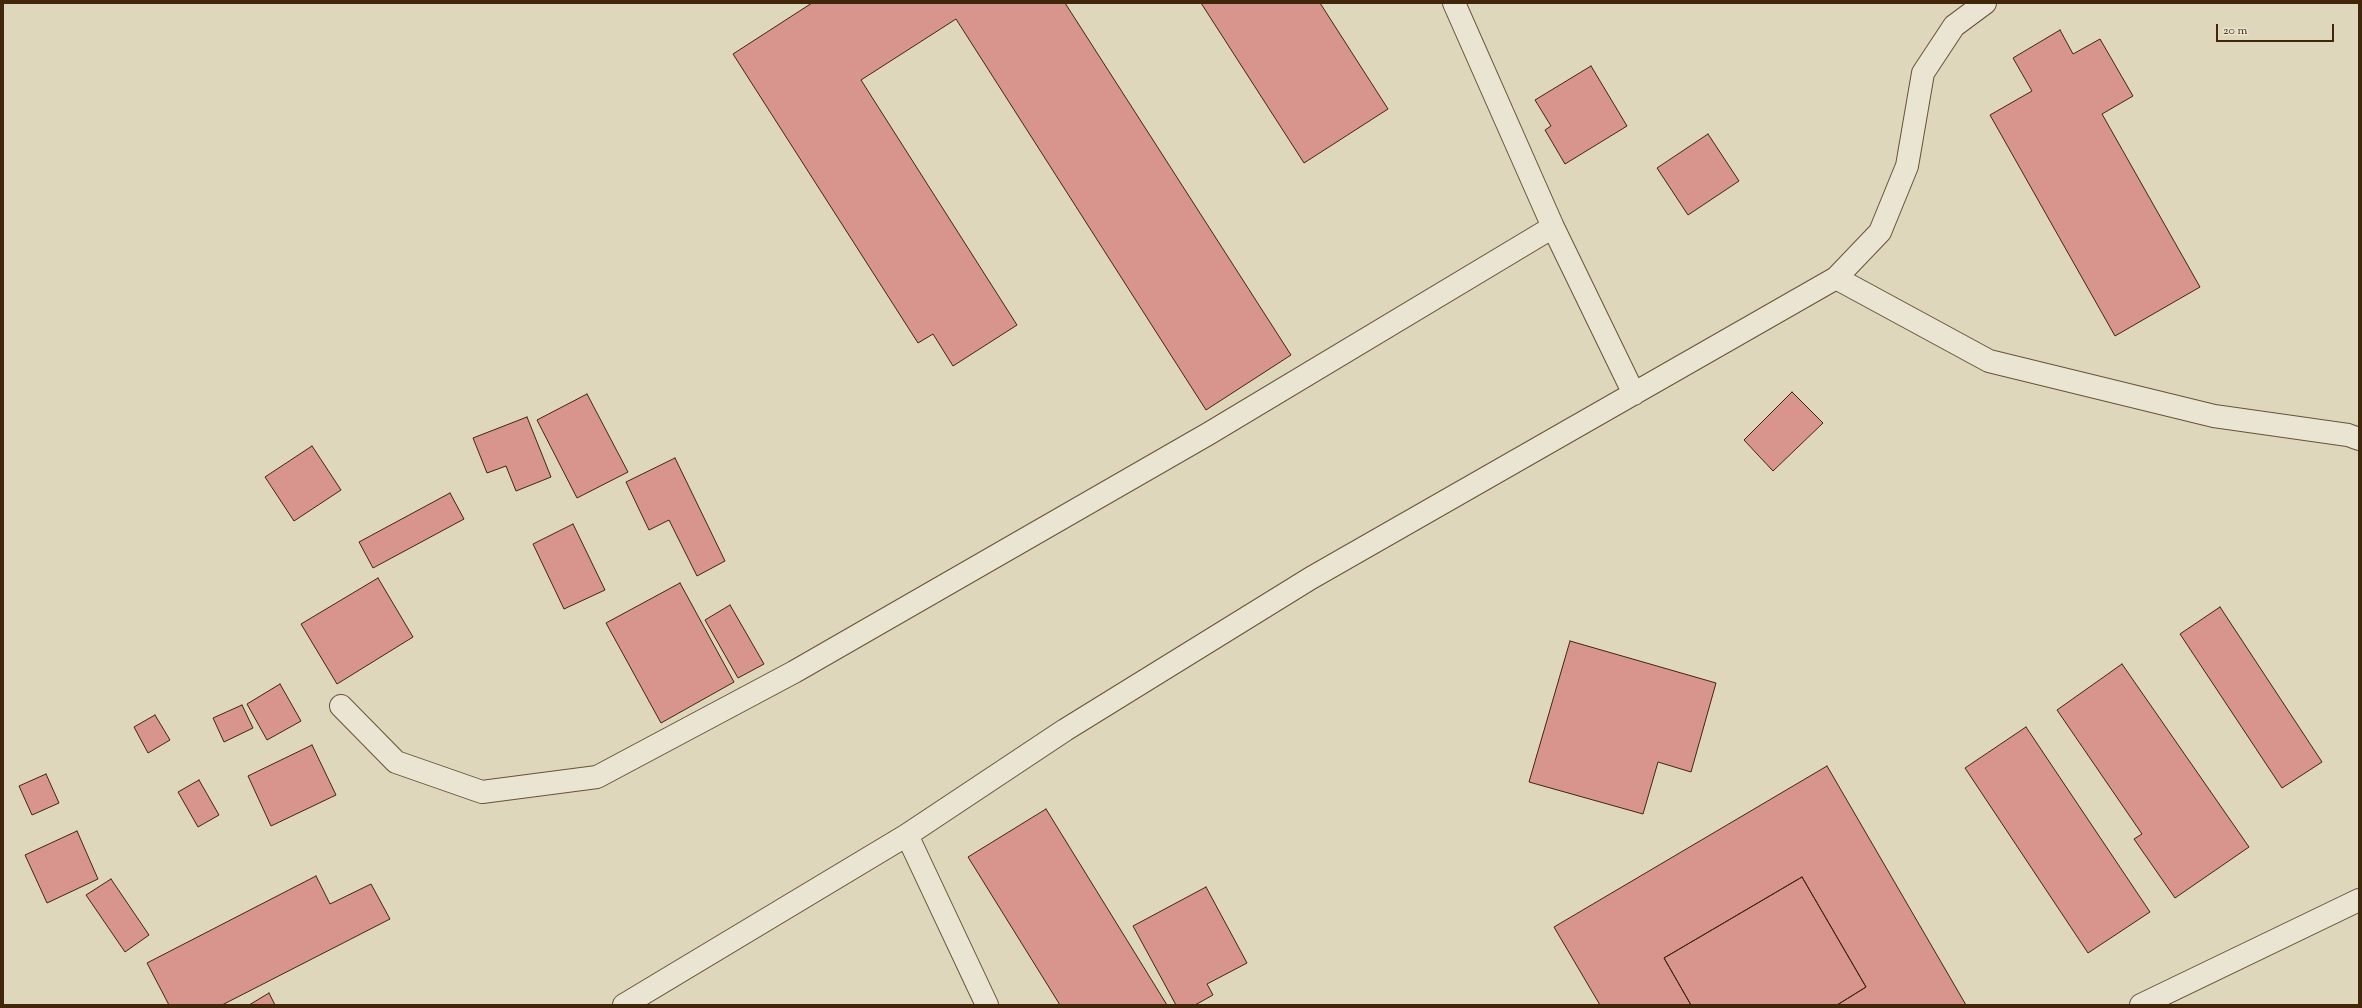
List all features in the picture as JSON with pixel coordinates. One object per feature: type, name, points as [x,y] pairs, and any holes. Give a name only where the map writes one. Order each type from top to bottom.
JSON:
[{"type":"street","points":[[1454,3],[1553,227],[1634,394]]},
{"type":"street","points":[[624,1005],[907,835],[1065,730],[1311,578],[1836,278],[1880,232],[1907,166],[1923,73],[1954,26],[1985,3]]},
{"type":"street","points":[[341,706],[396,762],[482,792],[597,777],[801,668],[1195,442],[1553,227]]},
{"type":"street","points":[[1836,278],[1988,361],[2214,416],[2348,435],[2359,439]]},
{"type":"street","points":[[907,835],[987,1005]]},
{"type":"street","points":[[2141,1005],[2359,900]]},
{"type":"building","points":[[812,3],[1065,3],[1291,355],[1206,410],[956,19],[861,80],[1017,325],[953,366],[933,334],[918,343],[733,54]]},
{"type":"building","points":[[1201,3],[1320,3],[1388,109],[1304,163]]},
{"type":"building","points":[[2060,30],[2073,54],[2100,39],[2133,96],[2102,114],[2200,287],[2115,336],[1990,115],[2032,91],[2013,58]]},
{"type":"building","points":[[1591,66],[1627,126],[1565,164],[1545,130],[1551,126],[1535,100]]},
{"type":"building","points":[[1708,134],[1739,181],[1688,215],[1657,168]]},
{"type":"building","points":[[1792,392],[1823,423],[1773,471],[1744,440]]},
{"type":"building","points":[[587,394],[628,472],[577,498],[537,420]]},
{"type":"building","points":[[527,417],[551,477],[516,491],[506,466],[487,473],[473,438]]},
{"type":"building","points":[[312,446],[341,490],[294,521],[265,477]]},
{"type":"building","points":[[675,458],[725,561],[697,576],[669,520],[649,530],[626,482]]},
{"type":"building","points":[[450,493],[464,519],[373,568],[359,542]]},
{"type":"building","points":[[573,524],[605,590],[564,609],[533,544]]},
{"type":"building","points":[[378,578],[413,637],[337,684],[301,624]]},
{"type":"building","points":[[680,583],[734,682],[661,723],[606,623]]},
{"type":"building","points":[[730,605],[764,664],[738,678],[705,620]]},
{"type":"building","points":[[2220,607],[2322,762],[2282,788],[2180,634]]},
{"type":"building","points":[[1570,641],[1716,683],[1691,772],[1658,762],[1643,814],[1529,782]]},
{"type":"building","points":[[2122,664],[2249,847],[2175,898],[2134,839],[2142,834],[2057,710]]},
{"type":"building","points":[[280,684],[301,721],[267,740],[247,704]]},
{"type":"building","points":[[242,705],[253,728],[224,742],[213,718]]},
{"type":"building","points":[[155,715],[170,740],[148,753],[134,727]]},
{"type":"building","points":[[2026,727],[2150,912],[2088,953],[1965,768]]},
{"type":"building","points":[[312,745],[336,795],[271,826],[248,776]]},
{"type":"building","points":[[1827,766],[1966,1005],[1837,1005],[1866,987],[1802,877],[1664,958],[1691,1005],[1600,1005],[1554,927]]},
{"type":"building","points":[[46,774],[59,803],[32,815],[19,786]]},
{"type":"building","points":[[199,780],[219,815],[198,827],[178,792]]},
{"type":"building","points":[[1046,809],[1167,1005],[1060,1005],[968,857]]},
{"type":"building","points":[[77,831],[98,879],[47,903],[25,855]]},
{"type":"building","points":[[316,876],[330,904],[371,884],[390,919],[222,1005],[169,1005],[147,963]]},
{"type":"building","points":[[1802,877],[1866,987],[1837,1005],[1691,1005],[1664,958]]},
{"type":"building","points":[[111,879],[149,935],[125,952],[86,895]]},
{"type":"building","points":[[1206,887],[1247,963],[1207,984],[1213,995],[1195,1005],[1176,1005],[1133,926]]},
{"type":"building","points":[[269,993],[275,1005],[249,1005]]}]
